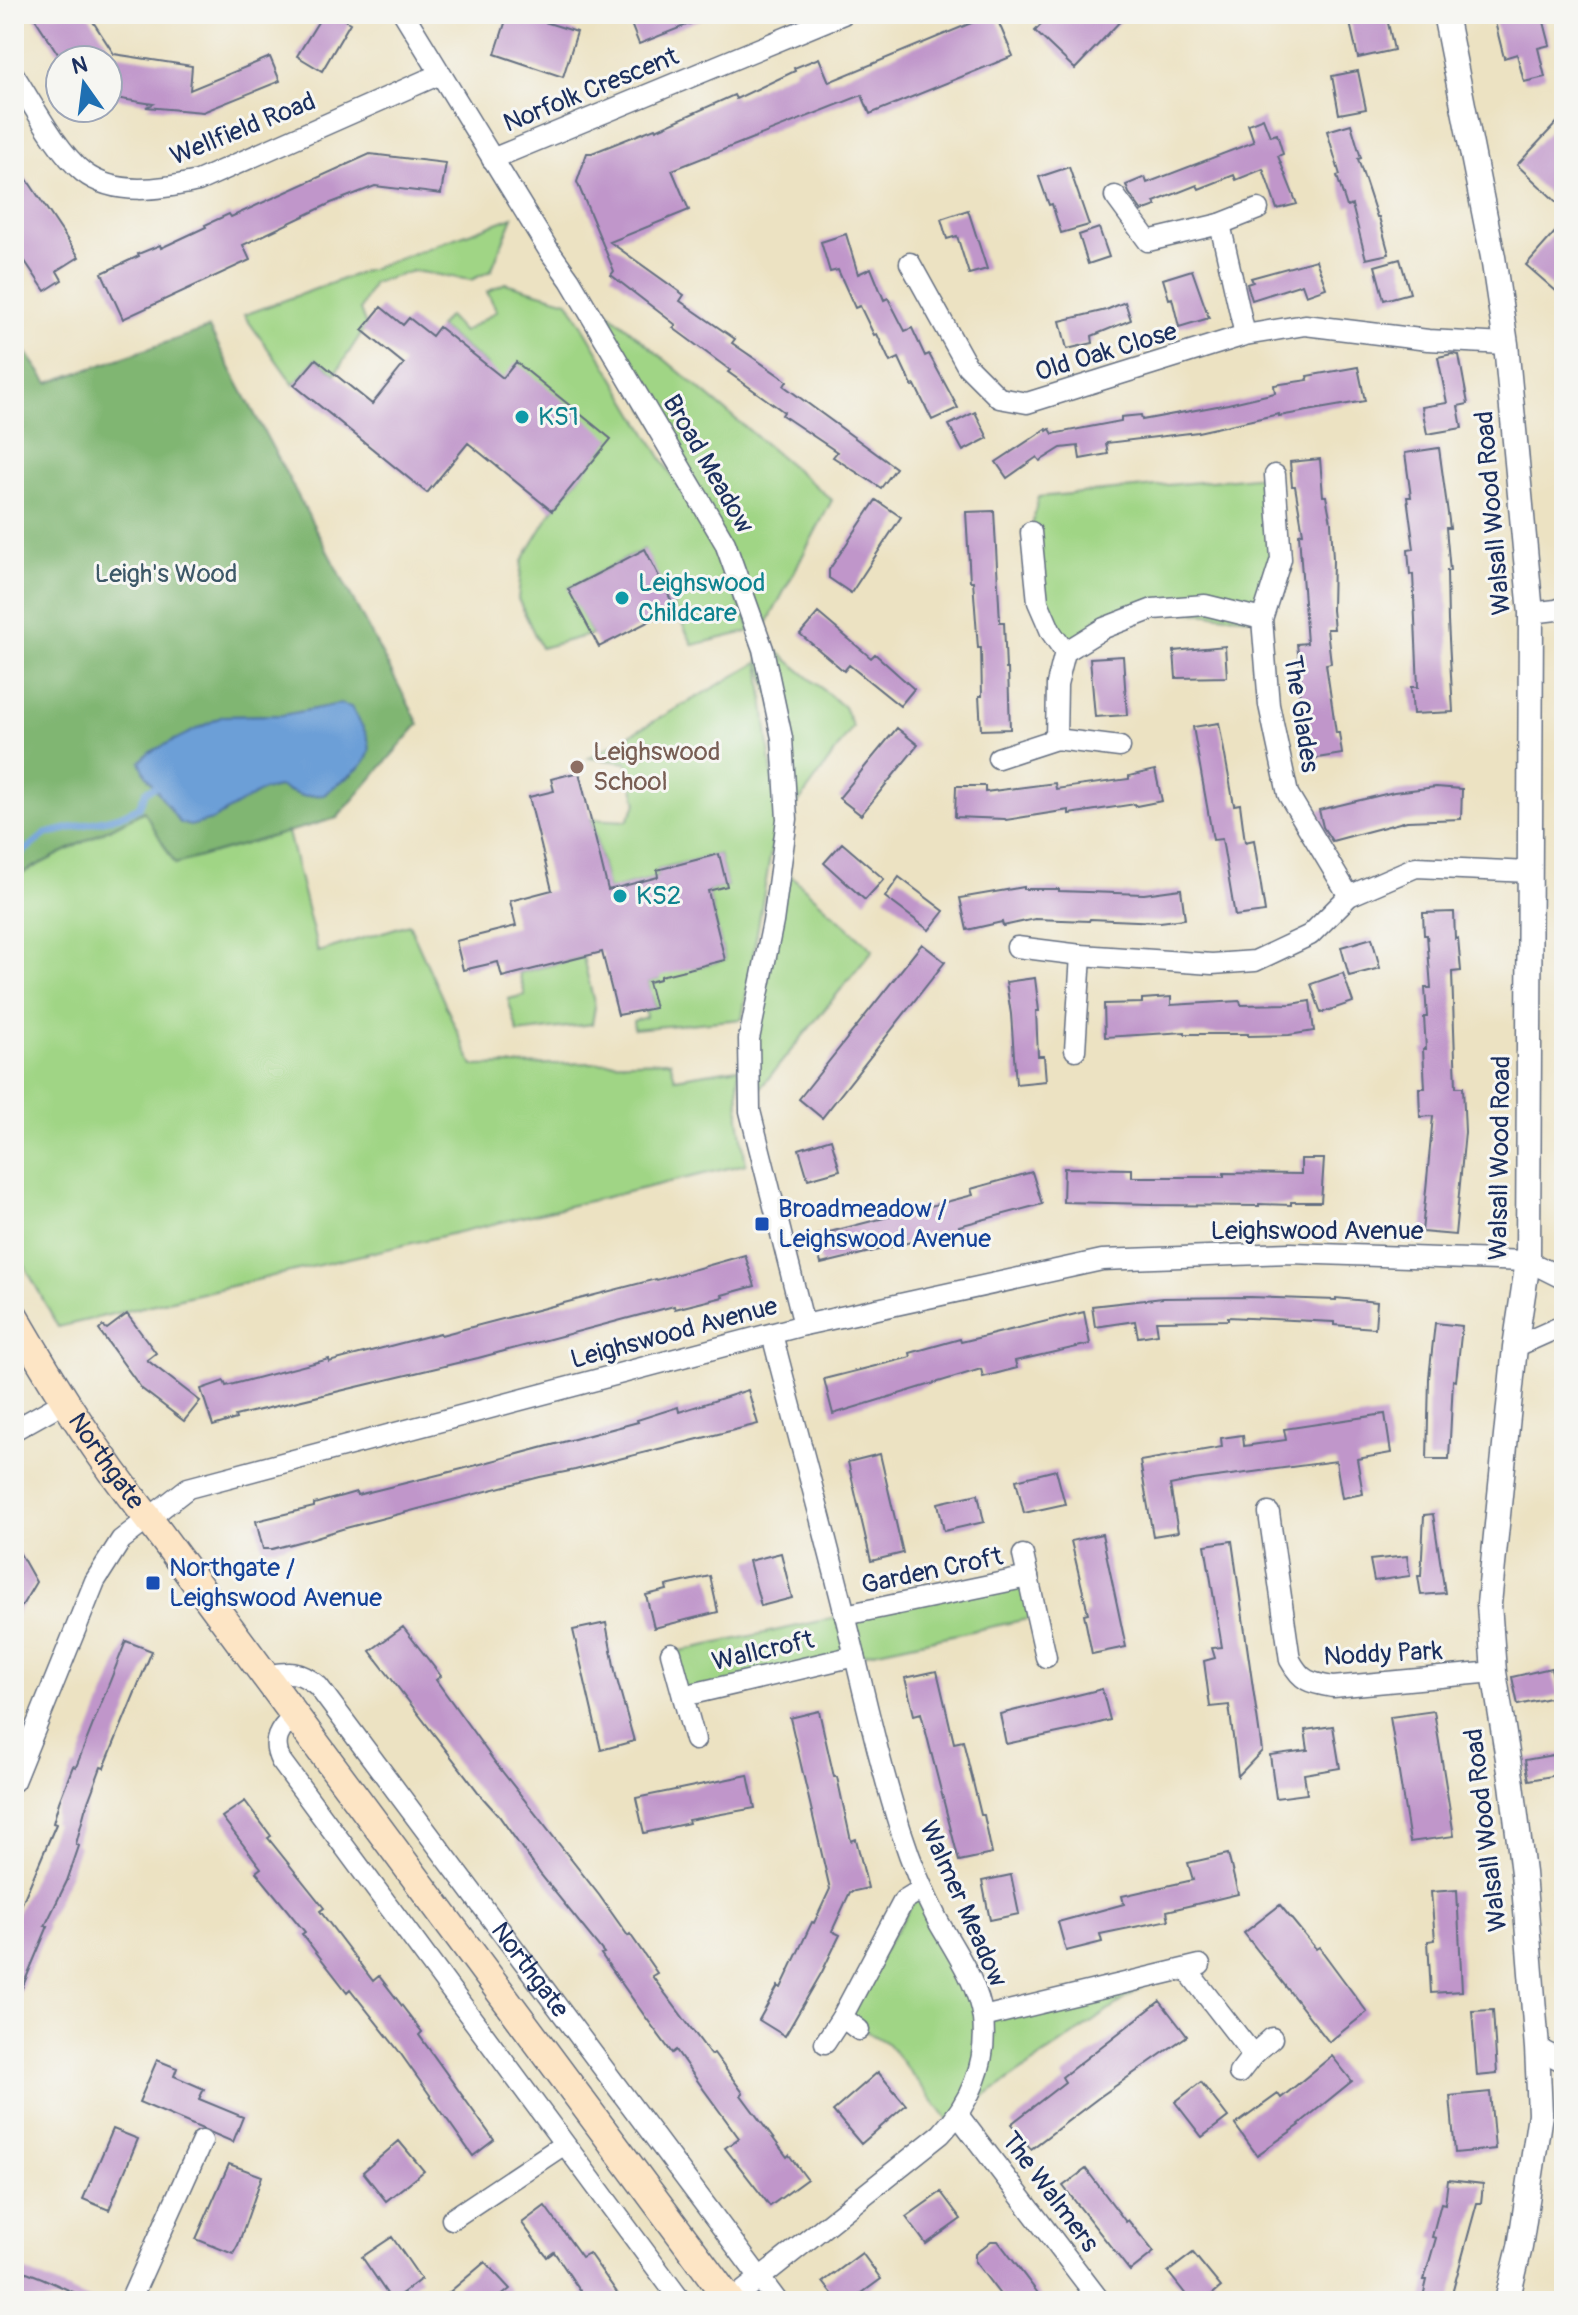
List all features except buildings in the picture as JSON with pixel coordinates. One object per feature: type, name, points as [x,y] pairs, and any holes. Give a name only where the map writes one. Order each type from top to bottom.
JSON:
[{"type":"main road","name":"Northgate","points":[[14,1316],[64,1402],[116,1478],[730,2301]]},
{"type":"street","name":"Broad Meadow","points":[[404,14],[570,280],[725,543],[760,637],[782,738],[787,819],[773,922],[749,1039],[750,1111],[804,1325]]},
{"type":"street","name":"Norfolk Crescent","points":[[492,159],[843,14]]},
{"type":"street","name":"Walsall Wood Road","points":[[1445,14],[1493,257],[1506,344],[1531,613],[1528,1261],[1515,1347],[1489,1604],[1494,1672],[1523,1873],[1540,2114],[1520,2247],[1507,2301]]},
{"type":"street","name":"Wellfield Road","points":[[14,75],[72,161],[86,174],[110,184],[135,189],[164,189],[198,181],[440,74]]},
{"type":"street","points":[[1115,196],[1148,241],[1220,224],[1258,209]]},
{"type":"street","points":[[1220,224],[1245,335]]},
{"type":"street","name":"Old Oak Close","points":[[910,263],[967,366],[999,398],[1027,403],[1245,335],[1305,325],[1428,340],[1506,344]]},
{"type":"street","name":"The Glades","points":[[1275,475],[1281,559],[1262,619],[1269,705],[1288,794],[1349,896]]},
{"type":"street","points":[[1031,532],[1038,602],[1051,632],[1065,652]]},
{"type":"street","points":[[1056,739],[1057,684],[1065,652],[1104,628],[1153,609],[1205,605],[1262,619]]},
{"type":"street","points":[[1531,613],[1564,607]]},
{"type":"street","points":[[998,758],[1056,739],[1120,747]]},
{"type":"street","points":[[1017,947],[1081,955],[1212,964],[1255,961],[1310,935],[1349,896],[1416,867],[1530,872]]},
{"type":"street","points":[[1075,1050],[1081,955]]},
{"type":"street","name":"Leighswood Avenue","points":[[14,1781],[95,1581],[121,1540],[188,1488],[804,1325],[1102,1260],[1290,1253],[1528,1261]]},
{"type":"street","points":[[1528,1261],[1564,1279]]},
{"type":"street","points":[[1515,1347],[1564,1325]]},
{"type":"street","name":"Walmer Meadow","points":[[730,2301],[941,2134],[967,2100],[980,2068],[983,2048],[983,2017],[971,1982],[922,1889],[884,1775],[772,1334]]},
{"type":"street","points":[[14,1430],[64,1402]]},
{"type":"street","name":"Noddy Park","points":[[1269,1513],[1290,1660],[1308,1683],[1333,1687],[1494,1672]]},
{"type":"street","name":"Garden Croft","points":[[1023,1555],[1046,1657]]},
{"type":"street","name":"Garden Croft","points":[[845,1615],[1028,1577]]},
{"type":"street","name":"Wallcroft","points":[[671,1653],[695,1740]]},
{"type":"street","name":"Wallcroft","points":[[683,1696],[855,1656]]},
{"type":"street","name":"Northgate","points":[[264,1676],[290,1672],[305,1675],[318,1686],[777,2301]]},
{"type":"street","points":[[294,1716],[278,1734],[276,1751],[281,1761],[681,2301]]},
{"type":"street","points":[[825,2043],[904,1900],[922,1889]]},
{"type":"street","points":[[983,2017],[1193,1968],[1253,2055]]},
{"type":"street","points":[[842,2017],[859,2030]]},
{"type":"street","points":[[1239,2073],[1272,2038]]},
{"type":"street","points":[[1537,2048],[1564,2062]]},
{"type":"street","name":"The Walmers","points":[[958,2115],[1100,2301]]},
{"type":"street","points":[[130,2301],[202,2141]]},
{"type":"street","points":[[452,2219],[563,2145]]},
{"type":"green space","points":[[513,217],[491,271],[471,280],[413,271],[373,283],[360,310],[366,326],[335,374],[316,359],[294,385],[244,315]]},
{"type":"green space","points":[[570,280],[832,500],[760,637],[844,707],[853,727],[787,819],[782,738],[725,543]]},
{"type":"green space","points":[[505,283],[568,301],[716,550],[751,631],[693,645],[644,549],[569,588],[592,634],[541,648],[518,599],[522,561],[552,511],[610,439],[498,384],[486,364],[439,327],[448,316],[463,332],[497,311],[487,292]]},
{"type":"green space","name":"Leigh's Wood","points":[[209,328],[419,724],[337,818],[175,864],[144,811],[14,877],[14,335],[48,383]],"holes":[[[340,704],[352,775],[324,795],[302,796],[279,787],[263,790],[212,820],[180,823],[146,775],[223,716],[283,715]]]},
{"type":"green space","points":[[1275,475],[1281,559],[1262,619],[1153,609],[1065,652],[1051,632],[1031,532],[1038,497]]},
{"type":"green space","points":[[759,662],[777,817],[742,1019],[634,1029],[633,1021],[646,1017],[645,1010],[655,1007],[648,982],[660,979],[649,933],[681,925],[692,968],[725,960],[708,891],[727,886],[719,854],[657,869],[658,877],[608,890],[591,819],[627,821],[637,803],[627,763],[589,758]]},
{"type":"green space","points":[[145,811],[175,864],[288,832],[318,952],[409,924],[473,1066],[670,1061],[675,1078],[738,1068],[739,1118],[746,1164],[58,1327],[14,1246],[14,877]]},
{"type":"green space","points":[[787,872],[873,950],[758,1091],[756,1043]]},
{"type":"green space","points":[[583,957],[595,1007],[592,1024],[518,1033],[508,999],[525,995],[519,973]]},
{"type":"green space","points":[[1028,1577],[1037,1617],[683,1696],[671,1653]]},
{"type":"green space","points":[[922,1889],[983,2017],[1157,1977],[958,2115],[951,2124],[888,2044],[842,2017]]},
{"type":"water","points":[[340,704],[351,707],[366,734],[369,751],[361,766],[324,795],[302,796],[279,787],[263,790],[212,820],[190,826],[180,823],[140,762],[148,753],[223,716],[283,715]]},
{"type":"waterway","points":[[14,859],[46,834],[120,816],[139,807],[146,791],[155,787]]},
{"type":"place","name":"KS1","points":[[522,417]]},
{"type":"place","name":"Leighswood Childcare","points":[[622,598]]},
{"type":"place","name":"Leighswood School","points":[[577,767]]},
{"type":"place","name":"KS2","points":[[620,896]]},
{"type":"place","name":"Broadmeadow / Leighswood Avenue","points":[[762,1224]]},
{"type":"place","name":"Northgate / Leighswood Avenue","points":[[153,1583]]}]
